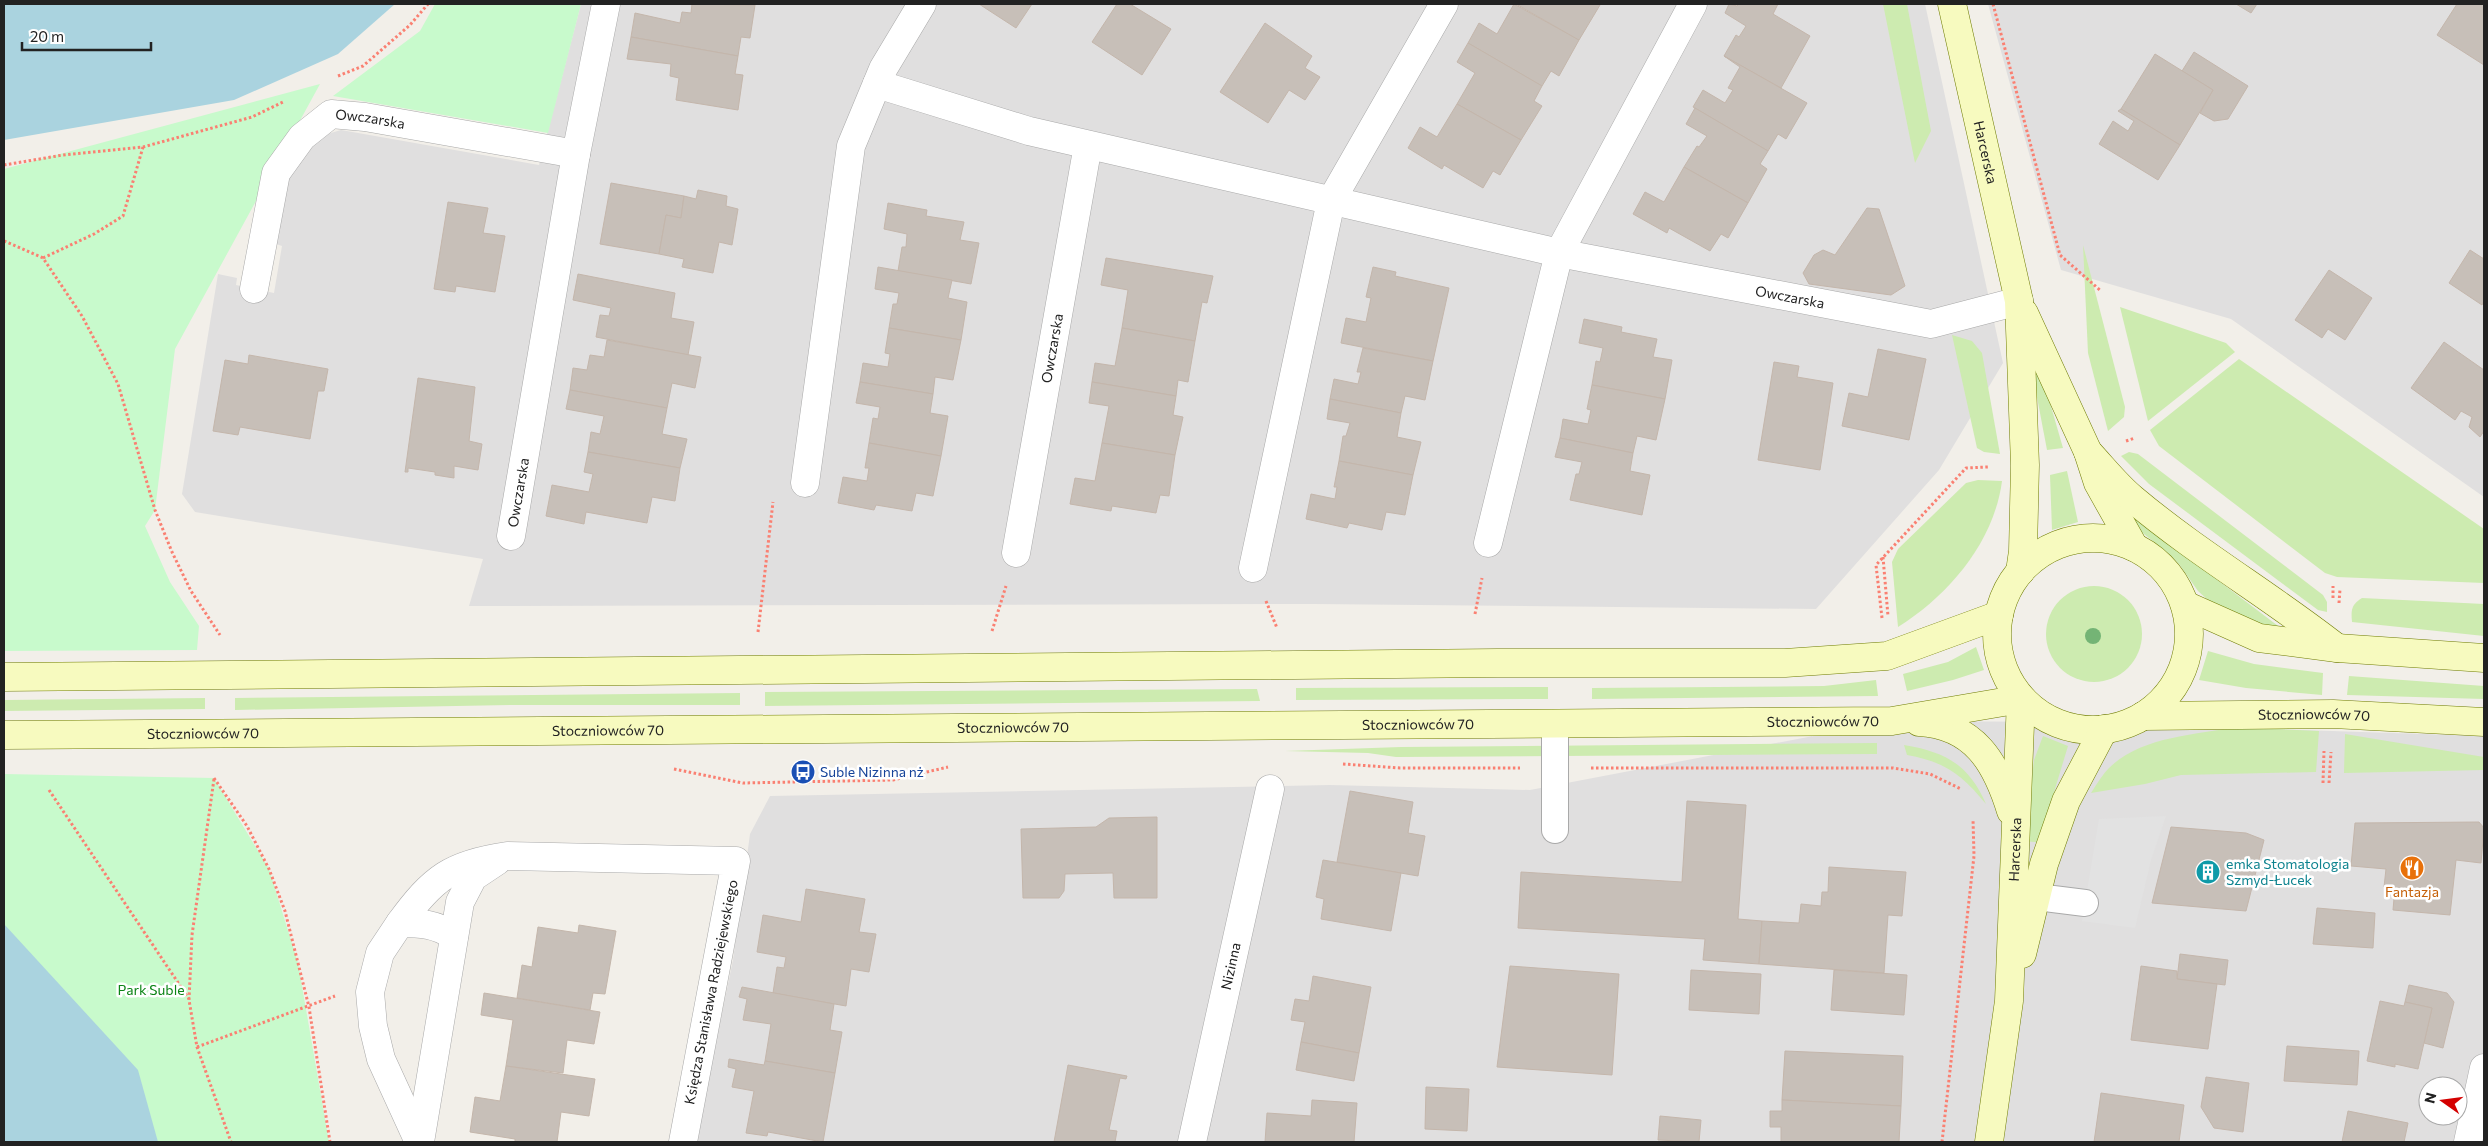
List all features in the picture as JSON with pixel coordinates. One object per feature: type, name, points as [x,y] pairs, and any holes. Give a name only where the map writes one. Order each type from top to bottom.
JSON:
[{"type":"street","name":"Owczarska","points":[[511,536],[576,154],[606,4]]},
{"type":"street","points":[[805,483],[851,146],[883,68],[922,4]]},
{"type":"street","points":[[1253,568],[1331,201],[1444,4]]},
{"type":"street","points":[[1488,543],[1559,253],[1693,4]]},
{"type":"street","name":"Harcerska","points":[[1952,4],[2019,301],[2025,465],[2023,551],[2020,572]]},
{"type":"street","name":"Owczarska","points":[[877,84],[1029,131],[1559,253],[1931,324],[2019,301]]},
{"type":"street","name":"Owczarska","points":[[254,289],[276,172],[302,137],[331,114],[365,116],[576,154]]},
{"type":"street","name":"Owczarska","points":[[1016,553],[1088,145]]},
{"type":"street","name":"Harcerska","points":[[2019,301],[2088,452],[2098,483],[2134,546]]},
{"type":"street","points":[[2088,452],[2132,498],[2191,544],[2288,610],[2337,648]]},
{"type":"street","points":[[2085,538],[2110,539],[2134,546],[2156,561],[2173,581],[2185,604],[2190,636],[2183,668],[2168,695],[2143,716],[2124,725],[2104,730],[2081,729],[2060,724],[2040,714],[2021,699],[2007,678],[1997,639],[1999,615],[2007,592],[2020,572],[2038,555],[2068,542],[2085,538]]},
{"type":"street","points":[[2185,604],[2259,638],[2337,648],[2484,658]]},
{"type":"street","points":[[4,677],[1497,663],[1785,663],[1887,656],[1999,615]]},
{"type":"street","name":"Harcerska","points":[[1989,1142],[2009,1001],[2021,699]]},
{"type":"street","name":"Stoczniowców 70","points":[[4,735],[1892,721],[2021,699]]},
{"type":"street","name":"Stoczniowców 70","points":[[2143,716],[2332,714],[2484,722]]},
{"type":"street","points":[[1892,721],[1939,723],[1959,731],[1978,745],[2003,784],[2015,825]]},
{"type":"street","name":"Harcerska","points":[[2009,1001],[2044,864],[2066,801],[2104,730]]},
{"type":"street","name":"Nizinna","points":[[1192,1142],[1270,789]]},
{"type":"street","name":"Księdza Stanisława Radziejewskiego","points":[[419,1142],[460,902],[472,877],[507,856]]},
{"type":"street","name":"Księdza Stanisława Radziejewskiego","points":[[419,1142],[380,1059],[373,1026],[370,992],[380,952],[421,895],[446,874],[475,860],[507,856],[736,861],[683,1142]]},
{"type":"street","points":[[400,923],[440,926],[454,936]]},
{"type":"street","points":[[2468,1142],[2484,1068]]},
{"type":"lane","points":[[1555,724],[1555,830]]},
{"type":"lane","points":[[2036,897],[2085,903]]},
{"type":"path","points":[[337,77],[363,66],[410,25],[428,4]]},
{"type":"path","points":[[1993,4],[2060,255],[2101,291]]},
{"type":"path","points":[[4,165],[63,155],[143,147],[252,117],[286,101]]},
{"type":"path","points":[[43,258],[94,234],[123,216],[143,147]]},
{"type":"path","points":[[4,241],[43,258],[82,316],[118,384],[155,510],[191,591],[220,635]]},
{"type":"path","points":[[1883,626],[1876,565],[1966,468],[1993,467]]},
{"type":"path","points":[[992,634],[1016,553]]},
{"type":"path","points":[[2329,783],[2331,743]]},
{"type":"path","points":[[1340,764],[1400,768],[1893,768],[1930,774],[1961,789],[1964,796]]},
{"type":"path","points":[[743,783],[893,780],[957,765]]},
{"type":"path","points":[[232,1142],[197,1047],[189,1000],[192,935],[214,778],[247,826],[269,869],[285,911],[309,1007],[330,1142]]},
{"type":"path","points":[[49,790],[189,1000]]},
{"type":"path","points":[[1942,1142],[1974,856],[1973,820],[1970,812]]},
{"type":"path","points":[[197,1047],[349,991],[376,971]]},
{"type":"shaded area","points":[[581,4],[1925,4],[2003,363],[1939,470],[1816,609],[1314,604],[469,606],[483,559],[195,512],[182,494],[218,274],[237,278],[236,285],[274,293],[282,246],[273,243],[289,164],[314,138],[341,130],[539,165]]},
{"type":"shaded area","points":[[1988,4],[2484,4],[2484,497],[2231,319],[2061,270]]},
{"type":"shaded area","points":[[1892,721],[2062,722],[2484,736],[2484,1142],[695,1142],[733,960],[750,834],[770,796],[1330,785],[1530,790]]},
{"type":"shaded area","points":[[2166,816],[2151,860],[2135,928],[2082,921],[2099,819]]},
{"type":"green space","points":[[435,4],[581,4],[548,133],[333,96],[420,31]]},
{"type":"green space","points":[[1883,4],[1907,4],[1931,131],[1915,163]]},
{"type":"green space","points":[[320,84],[175,349],[155,510],[145,526],[170,582],[199,626],[197,650],[4,651],[4,169]]},
{"type":"green space","points":[[2083,245],[2125,407],[2124,417],[2108,431],[2088,353]]},
{"type":"green space","points":[[2120,307],[2226,343],[2235,352],[2148,421]]},
{"type":"green space","points":[[1952,335],[1972,341],[1982,353],[2000,454],[1984,452],[1977,448]]},
{"type":"green space","points":[[2031,337],[2063,448],[2047,450],[2026,339]]},
{"type":"green space","points":[[2239,359],[2484,529],[2484,583],[2337,577],[2325,573],[2159,446],[2150,430]]},
{"type":"green space","points":[[2129,452],[2138,454],[2323,595],[2327,602],[2327,612],[2318,610],[2149,484],[2121,456]]},
{"type":"green space","points":[[2067,471],[2078,522],[2052,530],[2050,475]]},
{"type":"green space","points":[[1978,480],[2002,481],[1990,525],[1979,546],[1966,565],[1935,599],[1898,627],[1892,562],[1898,549],[1966,483]]},
{"type":"green space","points":[[2120,506],[2290,635],[2277,635],[2211,603],[2198,591],[2179,564],[2168,553],[2130,523]]},
{"type":"green space","points":[[2094,586],[2112,590],[2128,600],[2138,616],[2142,634],[2138,652],[2128,668],[2112,678],[2094,682],[2076,678],[2060,668],[2050,652],[2046,634],[2050,616],[2060,600],[2076,590]]},
{"type":"green space","points":[[2362,598],[2484,604],[2484,636],[2352,622],[2352,608]]},
{"type":"green space","points":[[1976,647],[1984,670],[1907,691],[1903,674],[1948,662]]},
{"type":"green space","points":[[2208,651],[2254,664],[2323,673],[2322,695],[2246,688],[2199,680]]},
{"type":"green space","points":[[2349,676],[2484,686],[2484,699],[2347,695]]},
{"type":"green space","points":[[1876,680],[1878,696],[1592,699],[1592,688],[1824,686]]},
{"type":"green space","points":[[1548,687],[1548,699],[1296,700],[1296,688]]},
{"type":"green space","points":[[1257,689],[1260,701],[765,706],[765,692]]},
{"type":"green space","points":[[740,693],[740,705],[512,705],[235,710],[235,698]]},
{"type":"green space","points":[[205,698],[205,709],[4,711],[4,700]]},
{"type":"green space","points":[[2235,727],[2319,731],[2316,772],[2181,775],[2145,784],[2091,793],[2109,768],[2136,750],[2185,735]]},
{"type":"green space","points":[[2345,734],[2484,757],[2484,770],[2344,773]]},
{"type":"green space","points":[[2043,736],[2068,746],[2055,789],[2044,843],[2024,841],[2034,760]]},
{"type":"green space","points":[[1877,743],[1877,754],[1396,757],[1368,753],[1285,751],[1401,747]]},
{"type":"green space","points":[[1904,745],[1944,756],[1954,762],[1972,779],[1986,804],[1969,785],[1952,771],[1921,758],[1907,755]]},
{"type":"green space","name":"Park Suble","points":[[4,774],[214,778],[269,869],[298,963],[329,1142],[4,1142]]},
{"type":"water","points":[[4,4],[395,4],[338,54],[234,100],[4,140]]},
{"type":"water","points":[[4,924],[138,1070],[158,1142],[4,1142]]},
{"type":"building","points":[[692,4],[755,5],[750,38],[741,37],[738,56],[631,37],[635,13],[680,23],[682,12],[691,13]]},
{"type":"building","points":[[979,4],[1032,4],[1016,28]]},
{"type":"building","points":[[1117,4],[1130,4],[1171,29],[1142,75],[1092,42]]},
{"type":"building","points":[[1514,4],[1579,40],[1559,76],[1551,71],[1542,86],[1468,43],[1479,23],[1497,34]]},
{"type":"building","points":[[1516,4],[1597,4],[1600,5],[1579,40]]},
{"type":"building","points":[[1729,4],[1737,6],[1739,4],[1778,4],[1773,14],[1810,36],[1781,88],[1724,56],[1736,35],[1739,37],[1746,26],[1725,13]]},
{"type":"building","points":[[2236,4],[2257,4],[2251,13]]},
{"type":"building","points":[[2457,4],[2484,4],[2484,65],[2437,35]]},
{"type":"building","points":[[1265,23],[1312,56],[1305,68],[1320,77],[1305,100],[1289,90],[1268,123],[1220,92]]},
{"type":"building","points":[[631,37],[738,56],[735,74],[743,75],[738,110],[676,100],[679,78],[670,76],[671,64],[627,59]]},
{"type":"building","points":[[1468,43],[1542,86],[1534,101],[1542,106],[1521,140],[1457,104],[1475,73],[1457,62]]},
{"type":"building","points":[[2194,52],[2248,86],[2228,119],[2214,121],[2200,113],[2213,90],[2182,71]]},
{"type":"building","points":[[2155,54],[2213,90],[2180,145],[2121,109]]},
{"type":"building","points":[[1724,56],[1807,103],[1786,139],[1778,134],[1768,151],[1693,107],[1703,90],[1725,103],[1733,90],[1728,88],[1740,67]]},
{"type":"building","points":[[1457,104],[1521,140],[1500,175],[1493,171],[1483,188],[1444,165],[1442,169],[1408,148],[1420,127],[1437,137]]},
{"type":"building","points":[[1695,108],[1768,151],[1760,164],[1767,169],[1748,203],[1684,167],[1697,146],[1699,147],[1707,136],[1686,124]]},
{"type":"building","points":[[2121,109],[2180,145],[2158,180],[2099,144],[2113,121],[2128,131],[2134,121],[2118,111]]},
{"type":"building","points":[[1684,167],[1748,203],[1728,238],[1721,234],[1710,251],[1669,228],[1667,233],[1633,214],[1645,192],[1664,202]]},
{"type":"building","points":[[611,183],[684,196],[681,218],[666,215],[659,254],[600,244]]},
{"type":"building","points":[[698,190],[727,196],[726,206],[738,209],[732,245],[719,242],[713,273],[682,267],[684,259],[659,254],[666,215],[681,218],[684,196],[696,199]]},
{"type":"building","points":[[448,202],[488,208],[483,233],[505,236],[495,292],[456,286],[455,292],[434,289]]},
{"type":"building","points":[[888,203],[927,210],[926,216],[964,222],[960,240],[979,243],[971,284],[898,271],[902,247],[906,247],[907,234],[884,229]]},
{"type":"building","points":[[1867,208],[1879,209],[1905,286],[1891,295],[1809,284],[1803,273],[1814,255],[1823,250],[1835,255]]},
{"type":"building","points":[[2470,250],[2484,259],[2484,301],[2482,305],[2449,283]]},
{"type":"building","points":[[1106,258],[1213,276],[1207,303],[1202,302],[1195,341],[1122,328],[1128,290],[1101,285]]},
{"type":"building","points":[[878,267],[952,280],[948,298],[967,302],[961,340],[889,328],[893,304],[897,304],[899,293],[875,289]]},
{"type":"building","points":[[1373,267],[1396,272],[1395,276],[1449,288],[1433,361],[1341,343],[1346,318],[1366,322],[1371,298],[1366,297]]},
{"type":"building","points":[[2329,270],[2372,298],[2345,340],[2328,329],[2322,338],[2295,320]]},
{"type":"building","points":[[578,274],[675,293],[671,318],[694,322],[688,355],[596,337],[600,315],[609,316],[611,308],[573,300]]},
{"type":"building","points":[[1584,319],[1622,327],[1621,332],[1657,339],[1653,357],[1672,360],[1665,399],[1592,385],[1596,361],[1600,362],[1603,348],[1579,343]]},
{"type":"building","points":[[889,328],[961,340],[953,380],[935,377],[933,394],[860,382],[863,363],[888,367],[890,354],[885,353]]},
{"type":"building","points":[[1122,328],[1195,341],[1188,382],[1178,380],[1176,396],[1092,382],[1095,363],[1115,366]]},
{"type":"building","points":[[607,340],[701,357],[695,388],[672,383],[667,408],[570,390],[573,368],[587,370],[590,355],[604,357]]},
{"type":"building","points":[[2444,342],[2484,370],[2484,431],[2480,437],[2469,427],[2472,417],[2461,411],[2455,420],[2411,388]]},
{"type":"building","points":[[1363,348],[1433,361],[1425,400],[1405,396],[1401,413],[1330,399],[1334,379],[1358,384],[1361,372],[1357,372]]},
{"type":"building","points":[[1878,349],[1926,359],[1909,440],[1842,426],[1849,393],[1868,397]]},
{"type":"building","points":[[249,355],[328,369],[324,391],[318,391],[310,439],[240,427],[238,435],[213,431],[225,360],[248,364]]},
{"type":"building","points":[[1774,362],[1799,366],[1797,377],[1833,383],[1820,470],[1758,460]]},
{"type":"building","points":[[418,378],[475,387],[469,441],[482,444],[478,470],[454,466],[454,478],[435,475],[435,472],[408,468],[408,472],[405,472]]},
{"type":"building","points":[[860,382],[933,394],[930,413],[948,416],[941,456],[869,443],[873,418],[878,419],[880,407],[856,403]]},
{"type":"building","points":[[1092,382],[1176,396],[1173,415],[1183,417],[1175,455],[1102,443],[1109,406],[1089,403]]},
{"type":"building","points":[[1592,385],[1665,399],[1656,440],[1637,436],[1633,453],[1560,438],[1563,419],[1588,424],[1591,410],[1587,409]]},
{"type":"building","points":[[570,390],[667,408],[662,434],[687,439],[680,468],[588,452],[591,432],[600,434],[604,416],[566,409]]},
{"type":"building","points":[[1330,399],[1401,413],[1397,437],[1421,442],[1413,475],[1339,461],[1343,436],[1346,436],[1350,423],[1327,419]]},
{"type":"building","points":[[1560,438],[1633,453],[1630,471],[1650,475],[1642,515],[1570,500],[1576,474],[1579,474],[1582,462],[1555,457]]},
{"type":"building","points":[[869,443],[941,456],[933,496],[916,493],[912,511],[876,505],[874,510],[838,503],[843,477],[867,481],[869,468],[865,468]]},
{"type":"building","points":[[1102,443],[1175,455],[1169,496],[1160,495],[1156,513],[1112,506],[1111,511],[1070,504],[1075,478],[1095,481]]},
{"type":"building","points":[[588,452],[680,468],[675,501],[652,497],[647,523],[586,512],[584,524],[546,516],[552,485],[589,492],[593,474],[584,472]]},
{"type":"building","points":[[1339,461],[1413,475],[1405,515],[1386,512],[1382,530],[1349,523],[1347,528],[1306,519],[1311,494],[1335,499],[1337,487],[1334,487]]},
{"type":"building","points":[[1350,791],[1413,802],[1408,833],[1425,836],[1418,876],[1337,862]]},
{"type":"building","points":[[1687,801],[1746,805],[1738,919],[1762,921],[1759,964],[1703,960],[1705,939],[1518,928],[1521,872],[1682,882]]},
{"type":"building","points":[[1157,817],[1157,898],[1114,898],[1113,873],[1065,874],[1064,891],[1059,898],[1023,898],[1021,829],[1096,827],[1109,818]]},
{"type":"building","name":"Fantazja","points":[[2479,822],[2484,828],[2481,863],[2456,860],[2450,915],[2393,910],[2395,887],[2384,887],[2386,869],[2351,866],[2355,823]]},
{"type":"building","name":"emka Stomatologia Szmyd-Łucek","points":[[2171,827],[2246,833],[2264,840],[2246,911],[2152,903]]},
{"type":"building","points":[[1323,860],[1401,873],[1391,931],[1321,919],[1324,899],[1316,897]]},
{"type":"building","points":[[1829,867],[1906,872],[1902,916],[1888,915],[1884,973],[1759,964],[1762,921],[1799,923],[1801,904],[1821,906],[1822,892],[1828,892]]},
{"type":"building","points":[[806,889],[865,899],[859,932],[876,934],[869,972],[851,969],[846,1006],[773,993],[777,967],[784,968],[786,957],[757,952],[763,915],[801,922]]},
{"type":"building","points":[[2317,908],[2375,913],[2373,948],[2313,944]]},
{"type":"building","points":[[579,925],[616,931],[605,994],[593,993],[590,1010],[517,998],[522,965],[532,967],[538,927],[578,933]]},
{"type":"building","points":[[2180,954],[2228,960],[2225,985],[2177,979]]},
{"type":"building","points":[[1510,966],[1619,974],[1612,1075],[1497,1067]]},
{"type":"building","points":[[2141,966],[2177,971],[2177,979],[2217,984],[2208,1049],[2131,1040]]},
{"type":"building","points":[[1691,970],[1761,974],[1759,1014],[1689,1010]]},
{"type":"building","points":[[1834,970],[1907,975],[1904,1015],[1831,1010]]},
{"type":"building","points":[[1313,976],[1371,987],[1359,1053],[1301,1042],[1305,1022],[1291,1020],[1295,999],[1309,1001]]},
{"type":"building","points":[[2409,985],[2447,993],[2454,1002],[2443,1048],[2424,1043],[2432,1008],[2405,1002]]},
{"type":"building","points":[[742,987],[834,1004],[830,1030],[842,1032],[835,1073],[765,1061],[771,1024],[743,1020],[747,999],[739,997]]},
{"type":"building","points":[[484,993],[600,1012],[594,1044],[567,1040],[563,1073],[506,1066],[513,1020],[481,1015]]},
{"type":"building","points":[[2380,1001],[2404,1006],[2405,1002],[2432,1008],[2418,1069],[2395,1064],[2395,1067],[2367,1061]]},
{"type":"building","points":[[1301,1042],[1359,1053],[1354,1081],[1296,1070]]},
{"type":"building","points":[[2287,1046],[2359,1051],[2357,1085],[2284,1081]]},
{"type":"building","points":[[1785,1051],[1903,1056],[1901,1106],[1782,1100]]},
{"type":"building","points":[[729,1059],[764,1065],[765,1061],[835,1073],[823,1142],[768,1132],[767,1136],[746,1133],[754,1091],[732,1087],[736,1069],[728,1067]]},
{"type":"building","points":[[1068,1065],[1127,1076],[1126,1079],[1120,1078],[1109,1130],[1117,1131],[1115,1142],[1054,1142]]},
{"type":"building","points":[[506,1066],[595,1079],[589,1116],[561,1112],[557,1142],[515,1142],[515,1139],[470,1132],[475,1097],[500,1101]]},
{"type":"building","points":[[2206,1077],[2249,1083],[2243,1132],[2214,1128],[2201,1107]]},
{"type":"building","points":[[1426,1087],[1469,1089],[1467,1131],[1425,1129]]},
{"type":"building","points":[[2101,1093],[2184,1105],[2179,1142],[2094,1142]]},
{"type":"building","points":[[1312,1100],[1357,1103],[1354,1142],[1265,1142],[1267,1113],[1311,1116]]},
{"type":"building","points":[[1782,1100],[1901,1106],[1899,1142],[1781,1142],[1781,1127],[1770,1127],[1770,1111],[1782,1111]]},
{"type":"building","points":[[2348,1111],[2408,1123],[2404,1142],[2342,1142]]},
{"type":"building","points":[[1660,1116],[1701,1120],[1699,1142],[1658,1140]]},
{"type":"place","name":"Suble Nizinna nż","points":[[803,772]]},
{"type":"place","name":"Fantazja","points":[[2412,868]]},
{"type":"place","name":"emka Stomatologia Szmyd-Łucek","points":[[2208,872]]}]
